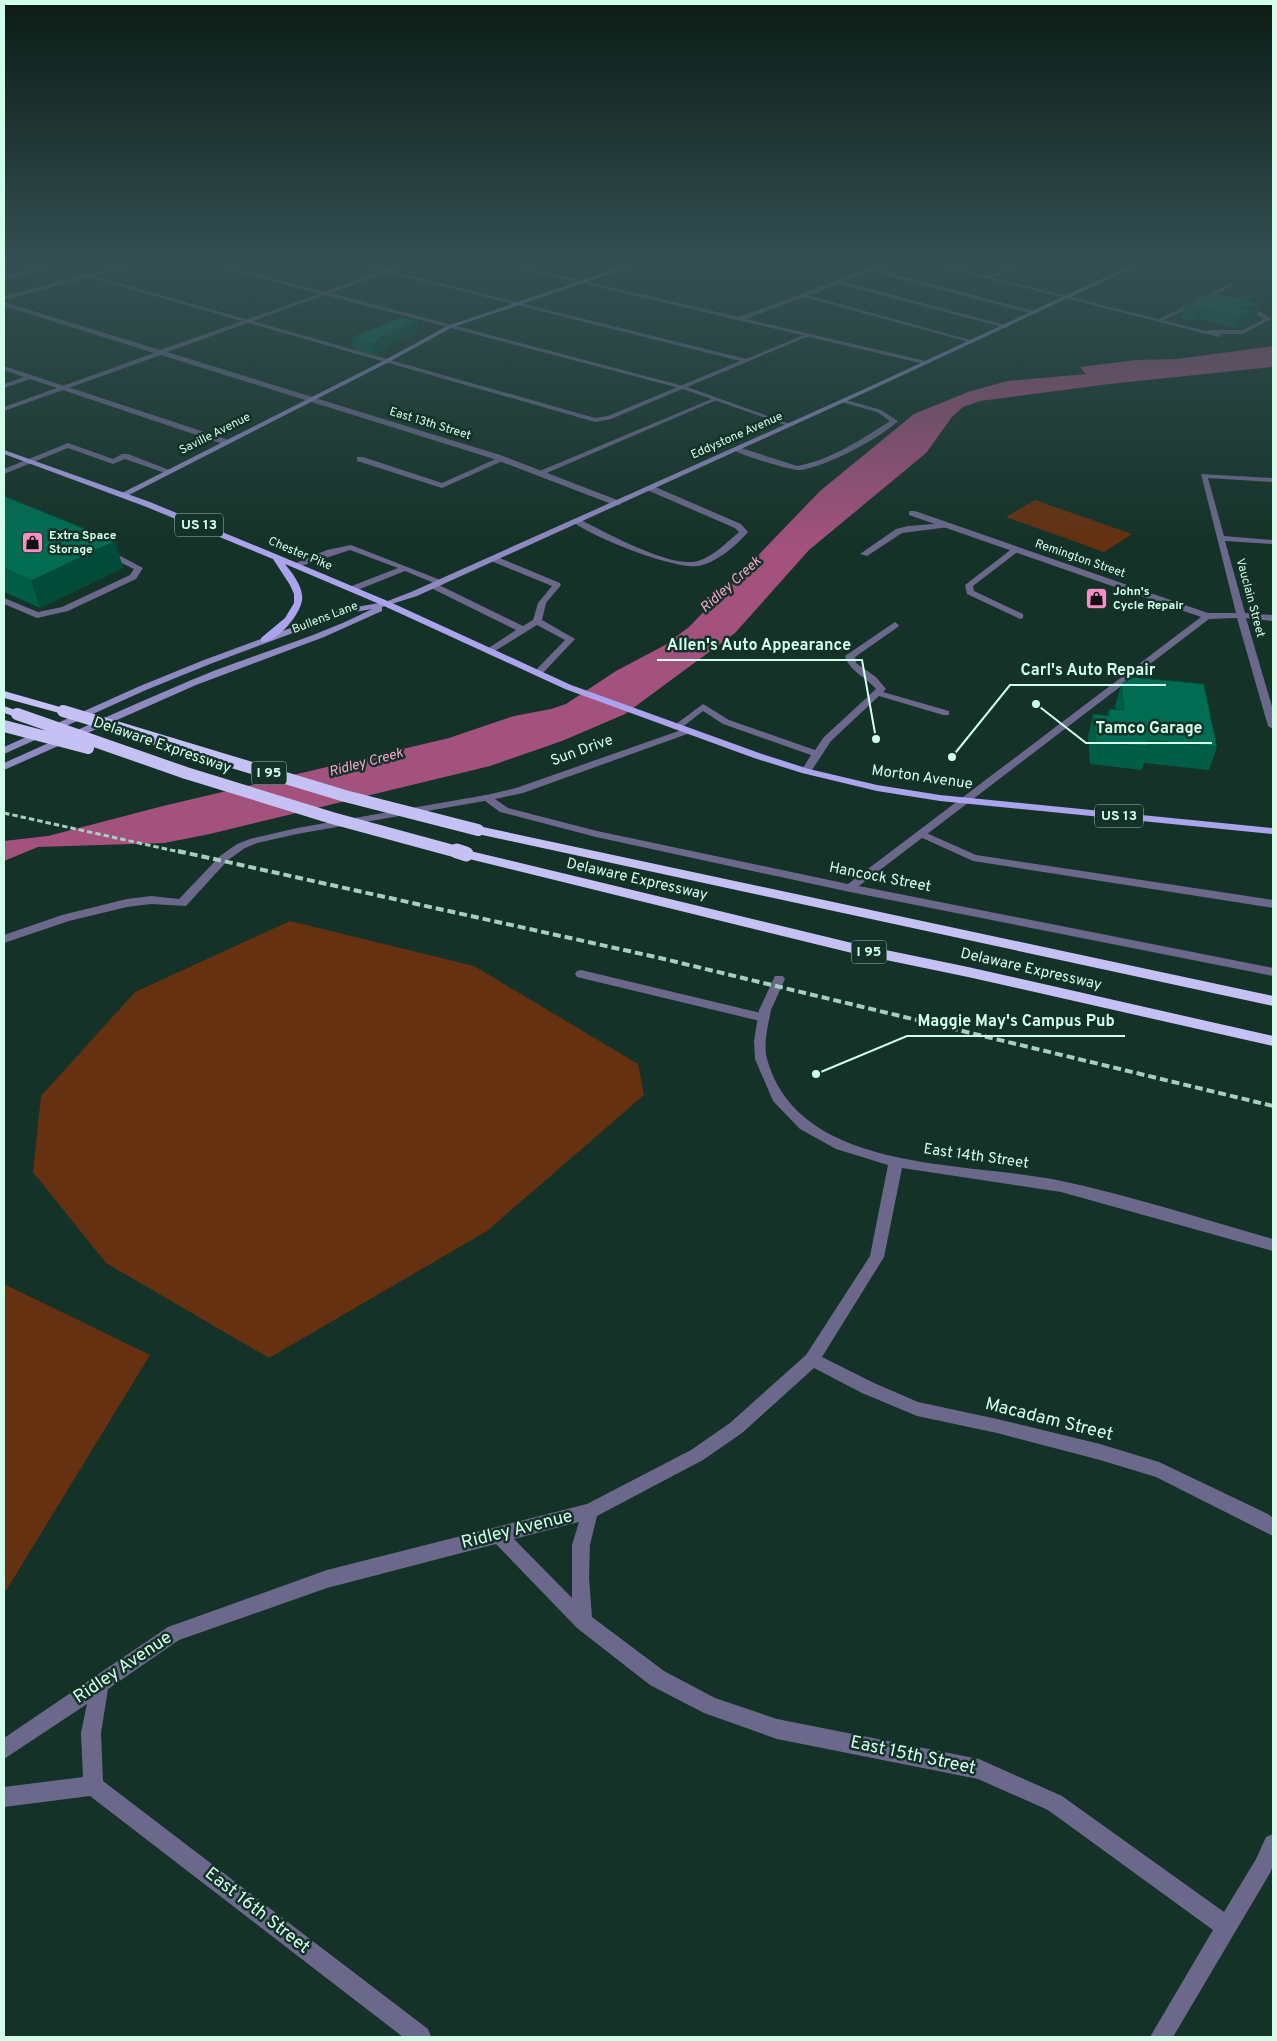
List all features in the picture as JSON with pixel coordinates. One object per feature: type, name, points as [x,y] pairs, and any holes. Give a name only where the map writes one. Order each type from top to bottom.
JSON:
[{"type":"highway","name":"Delaware Expressway","points":[[7,693],[345,796],[478,830],[1273,1001]]},
{"type":"highway","name":"Delaware Expressway","points":[[4,709],[186,773],[332,818],[466,854],[852,948],[1273,1040]]},
{"type":"highway","points":[[4,726],[186,773]]},
{"type":"main road","name":"Chester Pike","points":[[4,452],[122,494],[295,565],[387,604],[580,691]]},
{"type":"main road","points":[[264,640],[289,620],[298,606],[299,599],[297,586],[275,557]]},
{"type":"main road","name":"Morton Avenue","points":[[580,691],[687,731],[806,771],[885,789],[965,800],[1273,831]]},
{"type":"street","points":[[4,409],[155,354]]},
{"type":"street","name":"East 13th Street","points":[[168,354],[503,459],[617,502]]},
{"type":"street","points":[[363,354],[595,420],[609,418],[764,354]]},
{"type":"street","name":"Saville Avenue","points":[[122,494],[399,354]]},
{"type":"street","points":[[554,354],[685,388],[790,425]]},
{"type":"street","points":[[721,354],[748,361]]},
{"type":"street","points":[[891,354],[924,362]]},
{"type":"street","name":"Eddystone Avenue","points":[[387,604],[437,584],[735,450],[942,354]]},
{"type":"street","points":[[4,368],[226,442]]},
{"type":"street","points":[[4,386],[29,377]]},
{"type":"street","points":[[539,473],[716,399]]},
{"type":"street","points":[[735,450],[797,468],[806,468],[846,450],[894,421],[879,412],[843,401]]},
{"type":"street","points":[[4,472],[68,445],[113,462],[126,456],[168,471]]},
{"type":"street","points":[[360,459],[442,486],[503,459]]},
{"type":"street","name":"Vauclain Street","points":[[1273,480],[1204,476],[1273,726]]},
{"type":"street","points":[[576,521],[676,564],[695,564],[716,555],[744,532],[738,526],[650,488]]},
{"type":"street","name":"Remington Street","points":[[912,513],[1207,616],[1241,615],[1273,618]]},
{"type":"street","points":[[864,554],[899,531],[908,528],[946,525]]},
{"type":"street","points":[[1222,538],[1273,542]]},
{"type":"street","points":[[4,601],[37,615],[65,609],[133,577],[139,568],[96,547]]},
{"type":"street","points":[[295,565],[330,552],[350,548],[406,568],[523,630]]},
{"type":"street","points":[[1016,550],[969,585],[970,592],[1020,616]]},
{"type":"street","points":[[490,651],[537,621],[542,603],[557,585],[494,558]]},
{"type":"street","points":[[352,589],[406,568]]},
{"type":"street","name":"Bullens Lane","points":[[4,751],[143,688],[264,640],[342,612],[387,604]]},
{"type":"street","name":"Bullens Lane","points":[[4,767],[156,698],[355,622],[387,604]]},
{"type":"street","points":[[850,888],[1207,616]]},
{"type":"street","points":[[537,621],[571,639],[538,673]]},
{"type":"street","points":[[806,771],[827,739],[881,689],[873,678],[852,664],[850,656],[895,625]]},
{"type":"street","points":[[877,692],[946,713]]},
{"type":"street","points":[[677,727],[703,707],[726,722],[817,754]]},
{"type":"street","name":"Sun Drive","points":[[4,939],[66,918],[127,903],[151,900],[182,903],[224,858],[241,846],[254,841],[297,831],[518,791],[687,731]]},
{"type":"street","name":"Hancock Street","points":[[486,798],[504,810],[543,822],[850,888],[1273,972]]},
{"type":"street","points":[[922,834],[973,858],[1273,904]]},
{"type":"street","points":[[581,974],[765,1014]]},
{"type":"street","name":"East 14th Street","points":[[779,979],[765,1014],[760,1040],[761,1058],[773,1091],[797,1119],[815,1133],[859,1152],[896,1162],[1055,1185],[1273,1245]]},
{"type":"street","name":"Ridley Avenue","points":[[4,1749],[174,1633],[327,1579],[590,1511],[698,1456],[736,1428],[812,1360],[877,1257],[896,1162]]},
{"type":"street","name":"Macadam Street","points":[[812,1360],[868,1388],[917,1408],[1100,1452],[1159,1470],[1262,1520],[1273,1528]]},
{"type":"street","points":[[583,1622],[580,1578],[581,1545],[590,1511]]},
{"type":"street","name":"East 15th Street","points":[[499,1534],[583,1622],[657,1678],[710,1706],[777,1729],[979,1769],[1055,1803],[1227,1927]]},
{"type":"street","points":[[4,1797],[93,1786],[91,1733],[100,1683]]},
{"type":"street","name":"East 16th Street","points":[[93,1786],[420,2037]]},
{"type":"street","points":[[1162,2037],[1227,1927],[1268,1869],[1273,1844]]},
{"type":"shaded area","points":[[1035,500],[1132,534],[1104,552],[1006,517]]},
{"type":"shaded area","points":[[290,921],[474,966],[638,1064],[644,1095],[487,1231],[269,1358],[106,1263],[33,1172],[41,1096],[135,992]]},
{"type":"shaded area","points":[[4,1284],[150,1355],[4,1594]]},
{"type":"water","name":"Ridley Creek","points":[[1212,354],[1273,354],[1273,367],[1109,384],[980,401],[963,407],[952,417],[926,453],[809,550],[735,633],[625,714],[562,741],[490,766],[210,834],[164,843],[38,847],[4,861],[4,841],[48,836],[163,806],[449,738],[514,716],[566,704],[616,671],[665,645],[689,627],[820,491],[914,414],[968,392],[1007,381],[1086,374],[1080,367],[1136,360],[1177,359]]},
{"type":"building","points":[[4,496],[115,541],[31,581],[4,568]]},
{"type":"building","points":[[1131,677],[1204,684],[1217,747],[1148,740],[1149,747],[1096,742],[1093,714],[1109,716],[1109,709],[1124,710],[1121,685]]},
{"type":"railway","points":[[4,813],[184,853]]},
{"type":"railway","points":[[178,851],[660,958],[1273,1106]]},
{"type":"place","name":"Extra Space Storage","points":[[33,543]]},
{"type":"place","name":"John's Cycle Repair","points":[[1097,599]]},
{"type":"place","name":"Tamco Garage","points":[[1036,704]]},
{"type":"place","name":"Allen's Auto Appearance","points":[[876,739]]},
{"type":"place","name":"Carl's Auto Repair","points":[[952,757]]},
{"type":"place","name":"Maggie May's Campus Pub","points":[[816,1074]]}]
